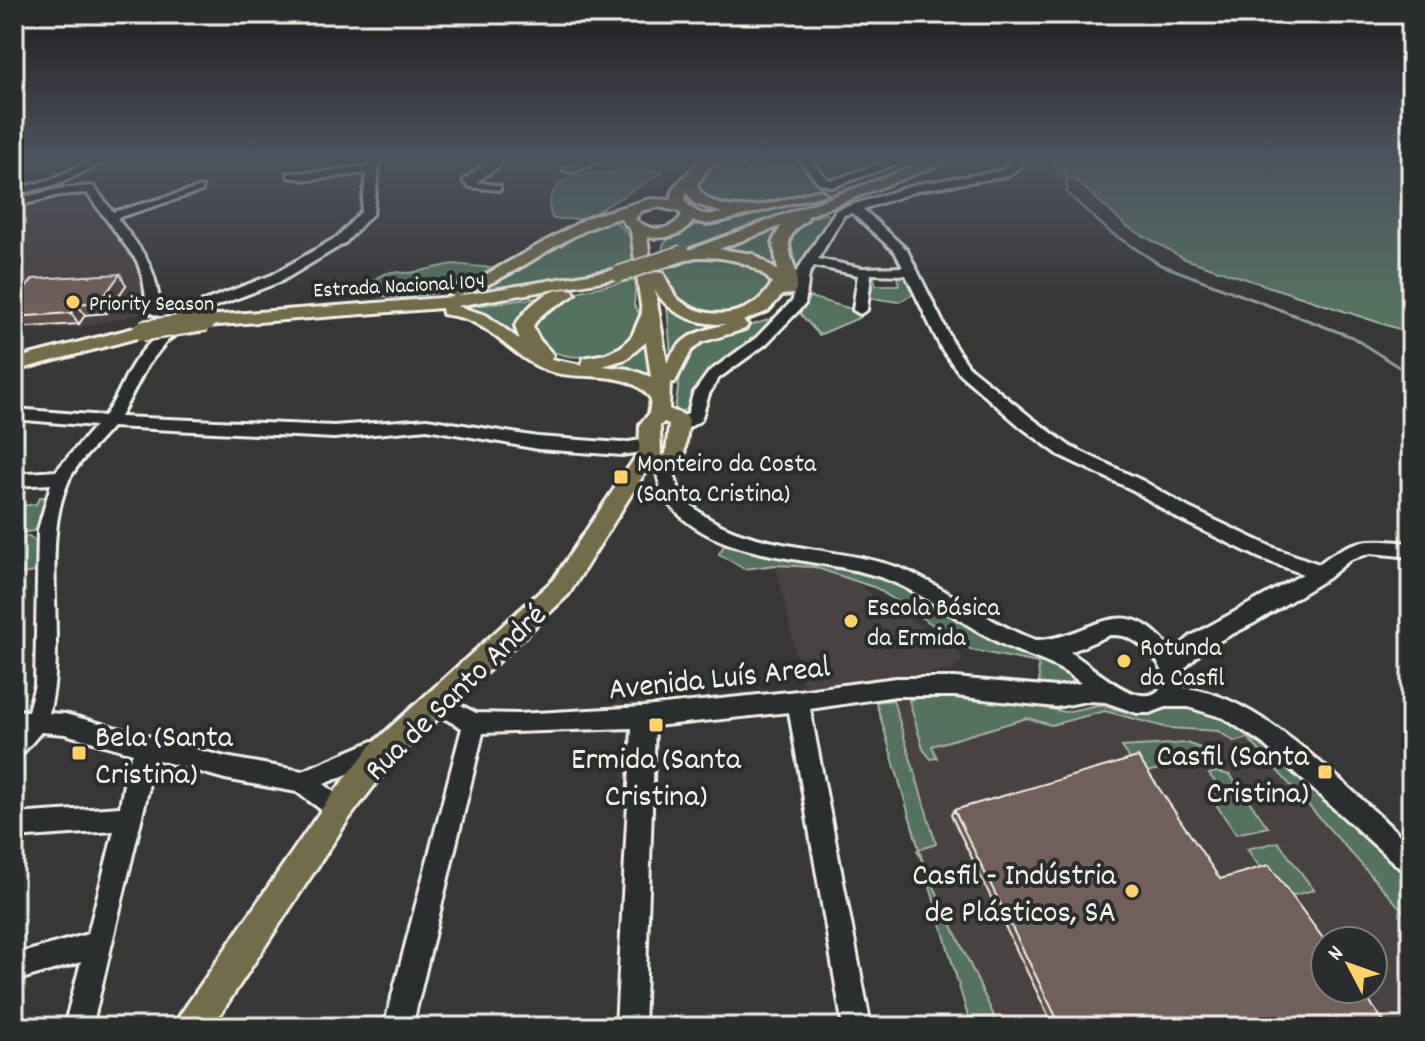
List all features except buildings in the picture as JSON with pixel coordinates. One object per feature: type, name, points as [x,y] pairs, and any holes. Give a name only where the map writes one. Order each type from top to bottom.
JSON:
[{"type":"main road","points":[[400,306],[482,283],[594,220],[640,208]]},
{"type":"main road","points":[[673,208],[707,220],[761,208]]},
{"type":"main road","points":[[667,415],[668,378],[656,249],[659,242],[685,224],[683,208]]},
{"type":"main road","points":[[720,208],[749,211]]},
{"type":"main road","name":"Estrada Nacional 104","points":[[678,257],[801,208]]},
{"type":"main road","name":"Estrada Nacional 104","points":[[14,365],[198,318],[477,303],[588,286],[818,208]]},
{"type":"main road","points":[[631,211],[627,219],[638,230],[655,233],[673,231]]},
{"type":"main road","points":[[668,378],[684,348],[696,338],[752,321],[783,303],[789,283],[779,244],[785,229],[809,211]]},
{"type":"main road","points":[[638,230],[676,457],[654,456],[650,424],[667,415]]},
{"type":"main road","points":[[657,276],[667,297],[684,311],[721,319],[751,314],[765,307],[776,295],[780,283],[771,270],[758,261],[739,255],[678,257]]},
{"type":"main road","name":"Estrada Nacional 104","points":[[400,306],[475,300],[621,276]]},
{"type":"main road","points":[[588,286],[557,297],[531,313],[524,326],[532,347],[545,356],[564,362],[600,361],[620,355],[636,345],[644,335],[647,317],[651,314]]},
{"type":"main road","points":[[400,306],[475,315],[538,361],[577,371],[635,375],[656,389],[667,415]]},
{"type":"main road","name":"Rua de Santo André","points":[[192,1027],[338,810],[383,752],[561,587],[576,568],[631,473],[654,456]]},
{"type":"street","points":[[104,208],[143,261],[150,278],[153,309],[198,318]]},
{"type":"street","points":[[111,216],[138,208]]},
{"type":"street","points":[[14,747],[46,685],[47,530],[61,477],[119,408],[150,351],[198,318],[209,304],[277,278],[341,240],[367,213],[368,208]]},
{"type":"street","points":[[667,415],[695,416],[701,394],[714,375],[761,341],[800,301],[802,274],[836,217],[854,208],[895,242],[948,348],[965,371],[1040,432],[1065,451],[1139,486],[1183,513],[1267,553],[1321,573]]},
{"type":"street","points":[[810,261],[867,270],[911,271]]},
{"type":"street","points":[[860,310],[867,270]]},
{"type":"street","points":[[14,414],[167,426],[334,432],[427,424],[538,443],[622,449],[654,456],[671,490],[683,505],[717,531],[761,547],[832,557],[890,572],[931,591],[1016,642],[1068,661],[1106,692],[1137,703],[1164,697],[1191,697],[1247,718],[1411,861]]},
{"type":"street","points":[[14,480],[61,477]]},
{"type":"street","points":[[1164,697],[1174,681],[1173,669],[1198,642],[1321,573],[1345,554],[1371,546],[1411,550]]},
{"type":"street","points":[[1036,649],[1067,647],[1088,634],[1111,626],[1180,644],[1198,642]]},
{"type":"street","points":[[1141,633],[1160,648],[1173,669],[1217,705]]},
{"type":"street","points":[[1088,634],[1080,652],[1089,676]]},
{"type":"street","name":"Avenida Luís Areal","points":[[437,703],[474,723],[517,724],[644,717],[896,687],[955,687],[1056,697],[1087,691],[1106,692]]},
{"type":"street","points":[[798,701],[857,1027]]},
{"type":"street","points":[[630,1027],[644,717]]},
{"type":"street","points":[[25,721],[65,724],[225,768],[302,782],[338,810]]},
{"type":"street","points":[[398,1027],[474,723]]},
{"type":"street","points":[[78,1027],[129,818],[138,766],[149,749]]},
{"type":"street","points":[[302,782],[373,752],[383,752]]},
{"type":"street","points":[[14,826],[129,818]]},
{"type":"street","points":[[14,968],[98,944]]},
{"type":"shaded area","points":[[14,208],[96,208],[129,247],[144,276],[148,312],[78,328],[14,331]]},
{"type":"shaded area","name":"Escola Básica da Ermida","points":[[776,565],[814,567],[857,584],[954,647],[961,662],[951,671],[803,686]]},
{"type":"shaded area","points":[[959,691],[1065,712],[1098,705],[1140,715],[1184,704],[1261,740],[1411,876],[1411,1027],[971,1027],[876,702]]},
{"type":"green space","points":[[549,208],[604,208],[585,219],[553,219]]},
{"type":"green space","points":[[772,208],[798,208],[687,248],[701,259],[740,258],[772,279],[765,295],[751,306],[733,312],[712,313],[692,307],[675,294],[665,274],[663,245],[680,231]]},
{"type":"green space","points":[[1106,208],[1411,208],[1411,333],[1185,259],[1126,226]]},
{"type":"green space","points":[[825,213],[832,217],[796,299],[753,343],[711,372],[701,383],[692,410],[678,411],[675,407],[682,369],[692,349],[715,335],[771,319],[782,311],[794,292],[788,251],[790,232],[800,223]]},
{"type":"green space","points":[[614,220],[633,239],[633,265],[571,281],[441,298],[455,295],[587,225]]},
{"type":"green space","points":[[782,225],[784,285],[762,260],[743,253],[709,251]]},
{"type":"green space","points":[[453,264],[501,269],[468,284],[416,296],[362,293],[379,276],[391,272],[410,273]]},
{"type":"green space","points":[[896,273],[906,273],[913,294],[899,302],[870,298],[873,284],[867,284],[868,278],[874,278],[876,285],[899,285]]},
{"type":"green space","points":[[636,280],[634,305],[641,317],[635,335],[616,349],[592,356],[566,356],[543,345],[531,326],[538,314],[562,297]]},
{"type":"green space","points":[[552,296],[536,303],[521,348],[493,323],[459,308]]},
{"type":"green space","points":[[806,296],[862,312],[861,317],[819,335],[798,311]]},
{"type":"green space","points":[[667,306],[681,313],[747,318],[692,337],[671,356]]},
{"type":"green space","points":[[646,337],[651,379],[596,366]]},
{"type":"green space","points":[[40,497],[46,497],[46,506],[38,530],[14,534],[14,507],[36,504]]},
{"type":"green space","points":[[29,536],[36,542],[36,572],[14,575],[14,539]]},
{"type":"green space","points":[[724,545],[761,555],[855,571],[889,581],[994,640],[1073,675],[1073,680],[1068,687],[1040,691],[1038,663],[972,650],[876,588],[814,567],[776,565],[744,569],[719,554]]},
{"type":"green space","points":[[959,691],[1065,712],[1098,705],[1140,715],[1184,704],[1212,713],[1247,731],[1274,752],[1273,756],[1411,880],[1411,920],[1248,738],[1235,742],[1218,731],[1168,728],[1105,711],[1051,725],[1027,718],[932,746],[937,758],[931,759],[923,749],[909,700]]},
{"type":"green space","points":[[893,700],[936,844],[919,849],[876,702]]},
{"type":"green space","points":[[1187,743],[1213,753],[1223,763],[1205,769],[1197,759],[1140,774],[1122,747]]},
{"type":"green space","points":[[1209,774],[1230,775],[1268,827],[1236,834],[1209,794],[1221,790]]},
{"type":"green space","points":[[1278,842],[1314,890],[1282,898],[1247,849]]},
{"type":"green space","points":[[923,863],[999,1027],[971,1027]]},
{"type":"waterway","points":[[1083,208],[1110,232],[1159,264],[1352,337],[1411,375]]},
{"type":"place","name":"Priority Season","points":[[73,302]]},
{"type":"place","name":"Monteiro da Costa (Santa Cristina)","points":[[621,477]]},
{"type":"place","name":"Escola Básica da Ermida","points":[[851,621]]},
{"type":"place","name":"Rotunda da Casfil","points":[[1124,661]]},
{"type":"place","name":"Ermida (Santa Cristina)","points":[[656,725]]},
{"type":"place","name":"Bela (Santa Cristina)","points":[[79,753]]},
{"type":"place","name":"Casfil (Santa Cristina)","points":[[1325,772]]},
{"type":"place","name":"Casfil - Indústria de Plásticos, SA","points":[[1132,891]]}]
